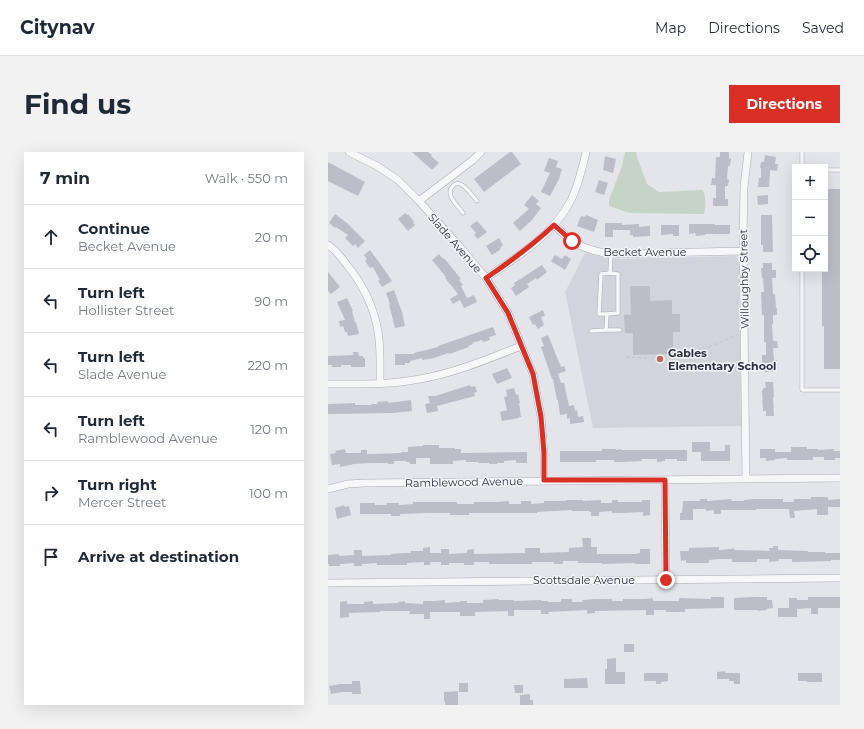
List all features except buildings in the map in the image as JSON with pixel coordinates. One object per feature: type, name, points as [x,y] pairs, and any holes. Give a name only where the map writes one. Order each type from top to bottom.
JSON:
[{"type":"street","name":"Slade Avenue","points":[[349,152],[377,166],[398,180],[419,200],[486,278],[508,313],[533,374],[541,417],[544,453],[544,480]]},
{"type":"street","points":[[419,200],[482,152]]},
{"type":"street","points":[[486,278],[517,257],[554,225],[570,202],[578,183],[586,152]]},
{"type":"street","name":"Willoughby Street","points":[[746,479],[743,251],[744,187],[748,152]]},
{"type":"street","name":"Becket Avenue","points":[[554,225],[572,241],[585,248],[611,254],[743,251]]},
{"type":"street","points":[[328,245],[335,249],[355,275],[371,304],[377,323],[380,351],[380,383]]},
{"type":"street","points":[[328,384],[380,383],[434,376],[521,346]]},
{"type":"street","name":"Ramblewood Avenue","points":[[328,489],[348,484],[364,483],[840,478]]},
{"type":"street","points":[[665,480],[666,580]]},
{"type":"street","name":"Scottsdale Avenue","points":[[328,583],[840,578]]},
{"type":"lane","points":[[802,152],[802,164]]},
{"type":"lane","points":[[828,170],[840,170]]},
{"type":"lane","points":[[448,179],[452,186],[450,192],[451,197],[463,213]]},
{"type":"lane","points":[[452,186],[454,184],[463,185],[477,201]]},
{"type":"lane","points":[[610,273],[611,254]]},
{"type":"lane","points":[[802,272],[802,390],[840,390]]},
{"type":"lane","points":[[610,273],[618,274],[618,313],[600,314],[600,274],[610,273]]},
{"type":"lane","points":[[606,330],[607,314]]},
{"type":"lane","points":[[591,331],[620,330]]},
{"type":"path","points":[[626,357],[651,358],[679,356],[708,347],[744,332]]},
{"type":"shaded area","name":"Gables Elementary School","points":[[585,253],[618,259],[736,256],[739,261],[741,426],[593,428],[565,292]]},
{"type":"green space","points":[[625,152],[636,152],[647,184],[659,192],[703,190],[705,196],[704,214],[630,213],[609,206],[609,200],[622,166]]},
{"type":"place","name":"Gables Elementary School","points":[[660,359]]},
{"type":"route","points":[[572,241],[554,225],[517,257],[486,278],[508,313],[533,374],[541,417],[544,453],[544,480],[665,480],[666,580]]}]
